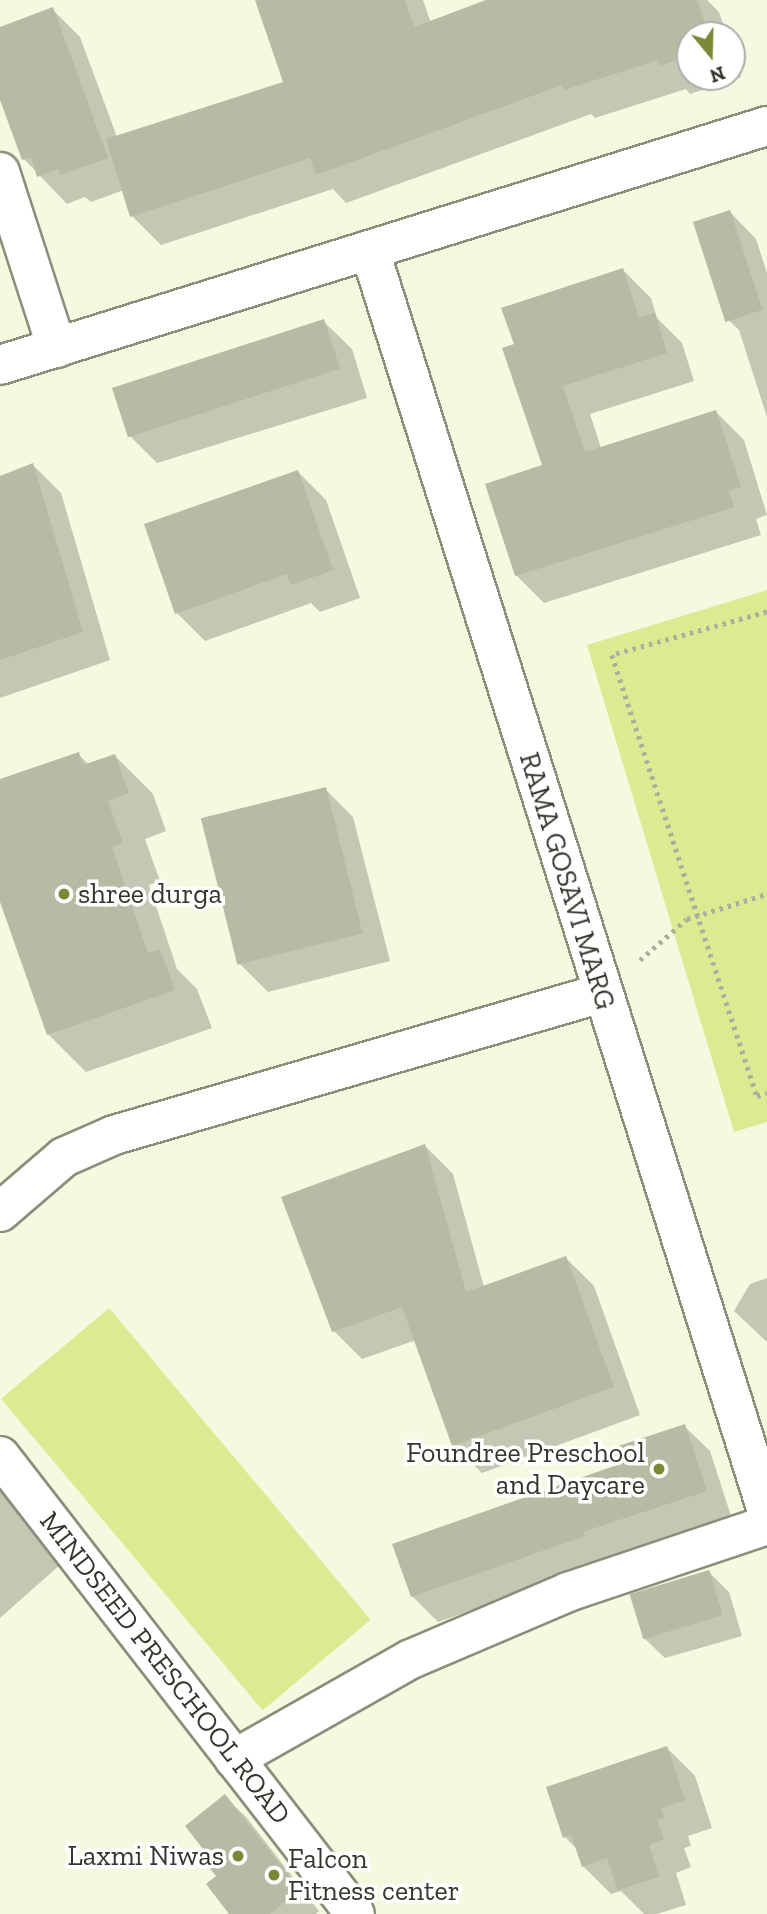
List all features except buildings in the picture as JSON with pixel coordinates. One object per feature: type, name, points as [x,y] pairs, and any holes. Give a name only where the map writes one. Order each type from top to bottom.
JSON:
[{"type":"street","points":[[0,365],[767,126]]},
{"type":"street","points":[[0,172],[57,348]]},
{"type":"street","name":"RAMA GOSAVI MARG","points":[[370,251],[767,1511]]},
{"type":"street","points":[[0,1212],[64,1157],[114,1135],[602,993]]},
{"type":"street","name":"MINDSEED PRESCHOOL ROAD","points":[[0,1456],[355,1914]]},
{"type":"street","points":[[234,1759],[411,1659],[568,1592],[767,1525]]},
{"type":"path","points":[[767,612],[612,654],[757,1096],[767,1093]]},
{"type":"path","points":[[602,993],[687,919],[767,894]]},
{"type":"green space","points":[[767,590],[767,1122],[734,1132],[587,645]]},
{"type":"green space","points":[[109,1308],[371,1620],[263,1710],[1,1399]]},
{"type":"place","name":"shree durga","points":[[64,894]]},
{"type":"place","name":"Foundree Preschool and Daycare","points":[[659,1469]]},
{"type":"place","name":"Laxmi Niwas","points":[[238,1856]]},
{"type":"place","name":"Falcon Fitness center","points":[[274,1875]]}]
